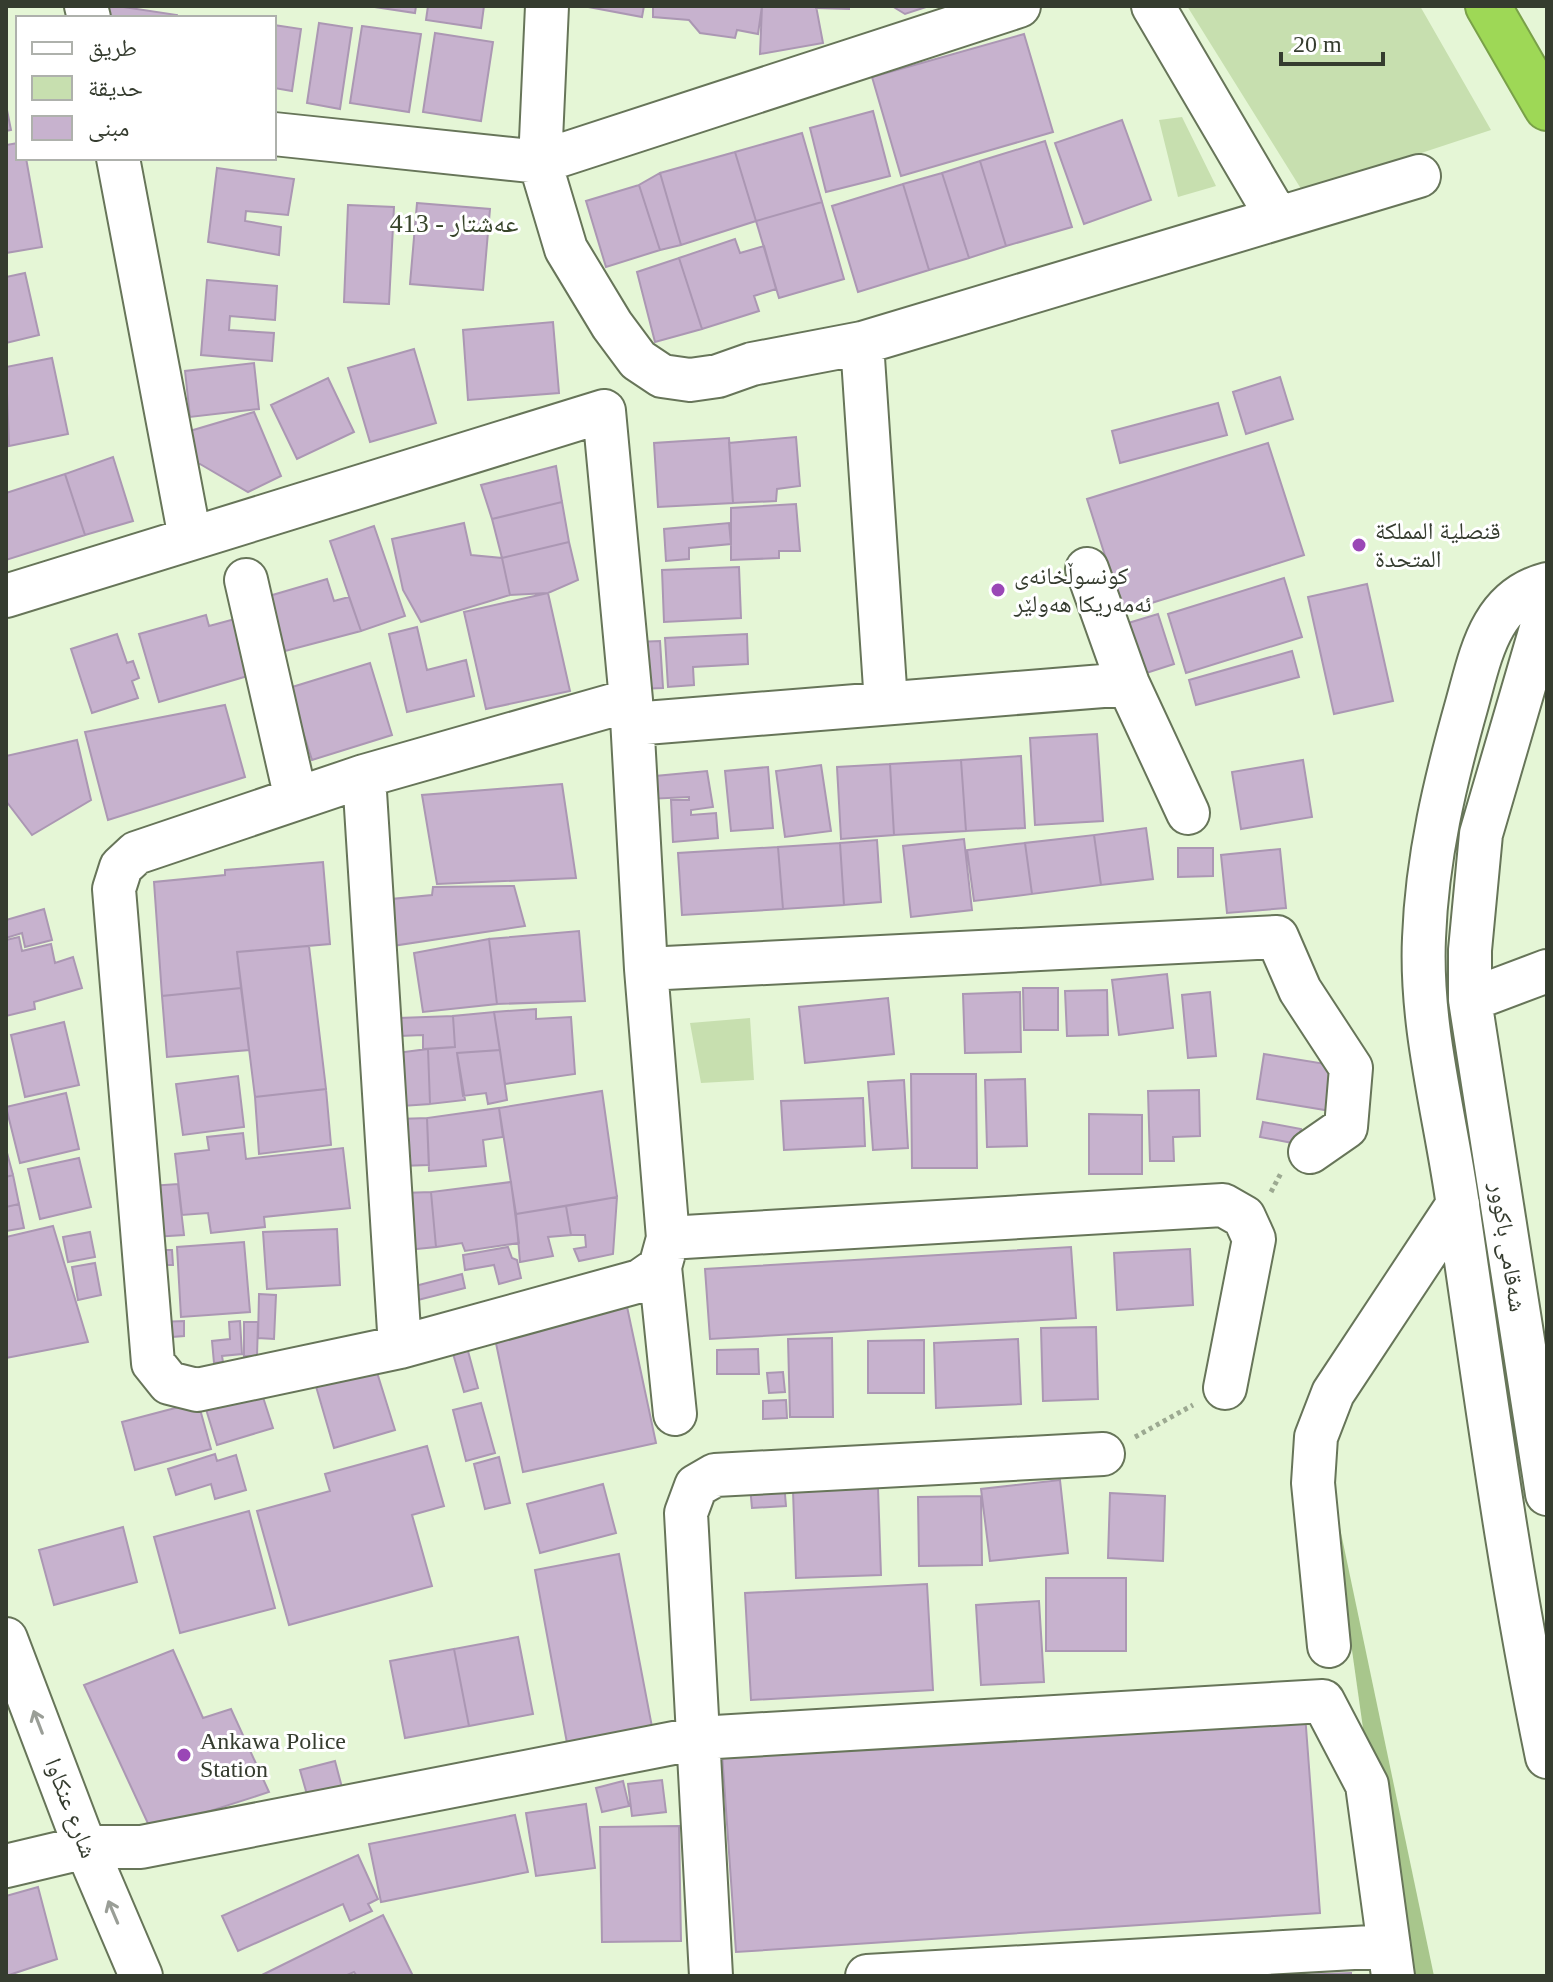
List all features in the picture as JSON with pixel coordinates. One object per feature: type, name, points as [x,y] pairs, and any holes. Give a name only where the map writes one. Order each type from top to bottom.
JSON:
[{"type":"highway","points":[[1488,6],[1547,108]]},
{"type":"street","points":[[547,6],[540,162],[566,249],[620,337],[638,360],[662,376],[690,380],[718,376],[752,364],[862,343],[1419,176]]},
{"type":"street","points":[[276,134],[540,162],[1019,6]]},
{"type":"street","points":[[1153,6],[1277,217]]},
{"type":"street","points":[[118,160],[190,538]]},
{"type":"street","points":[[862,343],[886,703]]},
{"type":"street","points":[[6,596],[604,411],[632,712],[675,1414]]},
{"type":"street","points":[[1087,569],[1128,684],[1188,813]]},
{"type":"street","points":[[246,580],[296,799]]},
{"type":"street","points":[[1547,584],[1517,597],[1490,628],[1444,785],[1433,836],[1424,929],[1425,995],[1458,1204],[1494,1473],[1547,1757]]},
{"type":"street","points":[[1521,690],[1547,608]]},
{"type":"street","points":[[1521,690],[1547,643]]},
{"type":"street","points":[[1128,684],[886,703],[632,712],[364,776],[136,853],[121,867],[114,889],[153,1363],[169,1383],[197,1390],[400,1347],[640,1281],[664,1252],[1223,1205],[1244,1217],[1254,1239],[1225,1388]]},
{"type":"street","name":"شەقامی باکوور","points":[[1521,690],[1481,834],[1470,950],[1470,1000],[1547,1492]]},
{"type":"street","points":[[364,776],[400,1347]]},
{"type":"street","points":[[646,969],[1277,937],[1300,990],[1351,1068],[1346,1127],[1310,1152]]},
{"type":"street","points":[[1470,1000],[1547,971]]},
{"type":"street","points":[[1329,1646],[1313,1483],[1316,1437],[1333,1393],[1458,1204]]},
{"type":"street","points":[[711,1976],[686,1513],[696,1486],[715,1475],[1103,1454]]},
{"type":"street","name":"شارع عنكاوا","points":[[6,1639],[86,1847],[141,1976]]},
{"type":"street","points":[[6,1866],[86,1847],[141,1847],[699,1738],[1323,1701],[1367,1785],[1391,1961],[867,1976]]},
{"type":"path","points":[[1244,1217],[1270,1195],[1279,1174],[1310,1152]]},
{"type":"green space","points":[[1187,6],[1420,6],[1491,130],[1303,192]]},
{"type":"green space","points":[[1182,117],[1216,186],[1178,197],[1159,120]]},
{"type":"green space","points":[[750,1018],[754,1080],[701,1083],[690,1023]]},
{"type":"green space","points":[[1324,1452],[1434,1976],[1398,1976]]},
{"type":"building","points":[[104,6],[177,15],[177,16],[103,16]]},
{"type":"building","points":[[368,6],[416,6],[415,13]]},
{"type":"building","points":[[428,6],[484,6],[481,28],[426,20]]},
{"type":"building","points":[[583,6],[644,6],[642,17]]},
{"type":"building","points":[[653,6],[762,6],[758,34],[737,30],[735,38],[700,33],[689,20],[653,17]]},
{"type":"building","points":[[762,6],[816,6],[823,43],[760,54]]},
{"type":"building","points":[[849,6],[849,9],[816,8]]},
{"type":"building","points":[[892,6],[929,6],[905,14]]},
{"type":"building","points":[[319,23],[352,28],[340,109],[307,103]]},
{"type":"building","points":[[276,25],[301,29],[292,91],[276,88]]},
{"type":"building","points":[[362,26],[421,34],[409,112],[350,103]]},
{"type":"building","points":[[435,33],[493,42],[481,121],[423,112]]},
{"type":"building","points":[[1024,34],[1053,132],[901,176],[872,77]]},
{"type":"building","points":[[6,105],[11,130],[6,131]]},
{"type":"building","points":[[873,111],[890,176],[826,192],[810,128]]},
{"type":"building","points":[[1122,120],[1151,200],[1084,224],[1055,143]]},
{"type":"building","points":[[802,133],[822,202],[756,221],[735,152]]},
{"type":"building","points":[[1045,141],[1072,227],[1006,246],[980,161]]},
{"type":"building","points":[[16,143],[16,160],[26,160],[42,247],[6,253],[6,145]]},
{"type":"building","points":[[735,152],[756,221],[681,245],[660,173]]},
{"type":"building","points":[[980,161],[1006,246],[969,258],[942,173]]},
{"type":"building","points":[[217,168],[294,179],[288,215],[246,211],[245,221],[281,227],[279,255],[208,242]]},
{"type":"building","points":[[660,173],[681,245],[660,250],[639,185]]},
{"type":"building","points":[[942,173],[969,258],[929,270],[903,184]]},
{"type":"building","points":[[903,184],[929,270],[858,292],[832,206]]},
{"type":"building","points":[[639,185],[660,250],[606,267],[586,201]]},
{"type":"building","points":[[822,202],[844,279],[779,298],[756,221]]},
{"type":"building","points":[[417,203],[490,209],[483,290],[410,284]]},
{"type":"building","points":[[348,205],[394,207],[389,304],[344,302]]},
{"type":"building","points":[[735,239],[740,253],[764,246],[776,289],[754,296],[759,311],[702,329],[679,258]]},
{"type":"building","points":[[679,258],[702,329],[655,342],[637,272]]},
{"type":"building","points":[[25,273],[39,335],[6,343],[6,277]]},
{"type":"building","points":[[207,280],[277,286],[275,320],[230,316],[229,330],[274,333],[272,361],[201,355]]},
{"type":"building","points":[[553,322],[559,393],[468,400],[463,330]]},
{"type":"building","points":[[414,349],[436,423],[370,442],[348,368]]},
{"type":"building","points":[[52,358],[68,434],[9,446],[6,367]]},
{"type":"building","points":[[254,363],[259,409],[190,417],[185,371]]},
{"type":"building","points":[[1280,377],[1293,419],[1246,434],[1233,392]]},
{"type":"building","points":[[328,378],[354,432],[297,459],[271,405]]},
{"type":"building","points":[[1218,403],[1227,435],[1120,463],[1112,431]]},
{"type":"building","points":[[254,412],[281,476],[248,492],[200,464],[184,467],[173,436]]},
{"type":"building","points":[[796,437],[800,486],[777,489],[776,501],[733,503],[729,443]]},
{"type":"building","points":[[729,438],[733,503],[658,507],[654,443]]},
{"type":"building","points":[[1268,443],[1304,555],[1123,612],[1087,499]]},
{"type":"building","points":[[113,457],[133,521],[85,535],[65,474]]},
{"type":"building","points":[[556,466],[562,502],[492,519],[481,485]]},
{"type":"building","points":[[65,474],[85,535],[6,560],[6,493]]},
{"type":"building","points":[[562,502],[569,542],[502,558],[492,519]]},
{"type":"building","points":[[796,504],[800,551],[779,551],[779,558],[731,560],[731,508]]},
{"type":"building","points":[[464,523],[471,555],[502,558],[510,595],[421,622],[403,590],[392,539]]},
{"type":"building","points":[[729,523],[731,544],[689,548],[689,559],[666,561],[664,529]]},
{"type":"building","points":[[374,526],[405,616],[361,631],[330,541]]},
{"type":"building","points":[[569,542],[578,580],[548,593],[510,595],[502,558]]},
{"type":"building","points":[[739,567],[741,618],[664,622],[662,570]]},
{"type":"building","points":[[1284,578],[1302,637],[1186,673],[1168,614]]},
{"type":"building","points":[[327,579],[334,601],[349,597],[361,631],[285,651],[269,596]]},
{"type":"building","points":[[1367,584],[1393,701],[1334,714],[1308,597]]},
{"type":"building","points":[[548,593],[570,691],[486,709],[464,612]]},
{"type":"building","points":[[1158,614],[1174,664],[1140,675],[1125,624]]},
{"type":"building","points":[[206,615],[209,626],[235,619],[251,675],[159,702],[139,634]]},
{"type":"building","points":[[417,627],[427,670],[466,660],[474,696],[407,712],[389,634]]},
{"type":"building","points":[[117,634],[127,663],[133,661],[139,678],[132,681],[138,698],[92,713],[71,649]]},
{"type":"building","points":[[747,634],[748,664],[693,667],[694,685],[668,687],[665,638]]},
{"type":"building","points":[[660,641],[663,688],[638,689],[635,642]]},
{"type":"building","points":[[1292,651],[1299,677],[1196,705],[1189,680]]},
{"type":"building","points":[[370,663],[392,735],[312,760],[289,688]]},
{"type":"building","points":[[225,705],[245,777],[108,820],[85,732]]},
{"type":"building","points":[[1097,734],[1103,821],[1035,825],[1030,738]]},
{"type":"building","points":[[77,740],[91,800],[32,835],[6,801],[6,756]]},
{"type":"building","points":[[1021,756],[1025,828],[966,831],[961,760]]},
{"type":"building","points":[[961,760],[966,831],[894,835],[890,764]]},
{"type":"building","points":[[1303,760],[1312,817],[1241,829],[1232,772]]},
{"type":"building","points":[[890,764],[894,835],[841,839],[837,767]]},
{"type":"building","points":[[821,765],[831,831],[785,837],[776,771]]},
{"type":"building","points":[[768,767],[773,828],[731,831],[725,771]]},
{"type":"building","points":[[707,771],[713,807],[691,810],[691,815],[716,813],[718,838],[673,842],[671,800],[689,800],[689,797],[647,799],[645,777]]},
{"type":"building","points":[[562,784],[576,878],[437,884],[422,795]]},
{"type":"building","points":[[1146,828],[1153,879],[1101,885],[1094,835]]},
{"type":"building","points":[[1094,835],[1101,885],[1032,894],[1025,843]]},
{"type":"building","points":[[964,839],[972,910],[911,917],[903,846]]},
{"type":"building","points":[[877,840],[881,902],[844,905],[840,843]]},
{"type":"building","points":[[840,843],[844,905],[783,909],[778,847]]},
{"type":"building","points":[[1025,843],[1032,894],[974,901],[967,850]]},
{"type":"building","points":[[778,847],[783,909],[682,915],[678,853]]},
{"type":"building","points":[[1178,848],[1213,848],[1213,876],[1178,877]]},
{"type":"building","points":[[1280,849],[1286,908],[1227,913],[1221,855]]},
{"type":"building","points":[[323,862],[330,944],[237,952],[241,988],[162,996],[154,882],[225,875],[225,870]]},
{"type":"building","points":[[514,886],[525,926],[392,946],[381,900],[432,895],[433,887]]},
{"type":"building","points":[[44,909],[52,940],[25,947],[22,933],[6,938],[6,920]]},
{"type":"building","points":[[579,931],[585,1001],[497,1004],[489,939]]},
{"type":"building","points":[[19,937],[22,951],[51,944],[55,963],[73,957],[82,988],[34,1002],[35,1009],[6,1016],[6,940]]},
{"type":"building","points":[[489,939],[497,1004],[423,1012],[414,953]]},
{"type":"building","points":[[309,946],[326,1089],[255,1097],[237,952]]},
{"type":"building","points":[[1167,974],[1173,1028],[1119,1035],[1112,980]]},
{"type":"building","points":[[241,988],[249,1050],[167,1057],[162,996]]},
{"type":"building","points":[[1023,988],[1058,988],[1058,1030],[1024,1030]]},
{"type":"building","points":[[1107,990],[1108,1035],[1067,1036],[1065,991]]},
{"type":"building","points":[[1020,992],[1021,1052],[965,1053],[963,994]]},
{"type":"building","points":[[1210,992],[1216,1056],[1188,1058],[1182,995]]},
{"type":"building","points":[[888,998],[894,1054],[805,1063],[799,1007]]},
{"type":"building","points":[[536,1009],[536,1019],[571,1017],[575,1074],[505,1084],[494,1012]]},
{"type":"building","points":[[494,1012],[500,1050],[457,1053],[465,1100],[430,1104],[428,1049],[455,1047],[453,1016]]},
{"type":"building","points":[[453,1016],[455,1047],[423,1049],[423,1035],[400,1036],[399,1018]]},
{"type":"building","points":[[64,1022],[79,1085],[25,1097],[11,1035]]},
{"type":"building","points":[[428,1049],[430,1104],[402,1106],[396,1053]]},
{"type":"building","points":[[500,1050],[507,1100],[488,1104],[486,1093],[463,1096],[457,1053]]},
{"type":"building","points":[[1264,1054],[1338,1066],[1331,1111],[1257,1099]]},
{"type":"building","points":[[911,1074],[976,1074],[977,1168],[912,1168]]},
{"type":"building","points":[[238,1076],[244,1127],[183,1135],[176,1084]]},
{"type":"building","points":[[1025,1079],[1027,1146],[987,1147],[985,1080]]},
{"type":"building","points":[[904,1080],[908,1148],[873,1150],[868,1082]]},
{"type":"building","points":[[326,1089],[331,1145],[259,1154],[255,1097]]},
{"type":"building","points":[[1199,1090],[1200,1136],[1173,1137],[1174,1161],[1150,1161],[1148,1091]]},
{"type":"building","points":[[602,1091],[617,1197],[516,1214],[499,1108]]},
{"type":"building","points":[[66,1093],[79,1149],[20,1163],[6,1107]]},
{"type":"building","points":[[863,1098],[865,1146],[784,1150],[781,1101]]},
{"type":"building","points":[[499,1108],[503,1137],[483,1140],[486,1166],[429,1171],[427,1118]]},
{"type":"building","points":[[1089,1114],[1142,1115],[1142,1174],[1089,1174]]},
{"type":"building","points":[[427,1118],[429,1165],[400,1166],[398,1119]]},
{"type":"building","points":[[1263,1122],[1301,1129],[1298,1144],[1260,1137]]},
{"type":"building","points":[[243,1133],[246,1159],[343,1148],[350,1208],[264,1217],[265,1227],[211,1233],[208,1213],[182,1215],[175,1154],[209,1150],[207,1137]]},
{"type":"building","points":[[6,1149],[13,1175],[6,1177]]},
{"type":"building","points":[[79,1158],[91,1207],[40,1219],[28,1169]]},
{"type":"building","points":[[13,1175],[19,1204],[6,1207],[6,1177]]},
{"type":"building","points":[[511,1182],[519,1243],[465,1251],[462,1243],[436,1247],[431,1192]]},
{"type":"building","points":[[178,1184],[184,1235],[153,1237],[150,1186]]},
{"type":"building","points":[[431,1192],[436,1247],[407,1250],[402,1193]]},
{"type":"building","points":[[617,1197],[613,1254],[579,1261],[574,1249],[586,1247],[585,1235],[571,1235],[566,1206]]},
{"type":"building","points":[[19,1204],[24,1228],[6,1231],[6,1207]]},
{"type":"building","points":[[566,1206],[571,1235],[548,1237],[553,1256],[520,1262],[516,1214]]},
{"type":"building","points":[[53,1226],[88,1342],[6,1358],[6,1237]]},
{"type":"building","points":[[337,1229],[340,1285],[267,1289],[263,1232]]},
{"type":"building","points":[[90,1232],[95,1257],[68,1262],[63,1237]]},
{"type":"building","points":[[244,1242],[250,1312],[181,1317],[177,1247]]},
{"type":"building","points":[[508,1247],[512,1258],[517,1260],[521,1278],[499,1284],[494,1265],[465,1270],[463,1255]]},
{"type":"building","points":[[1071,1247],[1076,1318],[710,1339],[705,1269]]},
{"type":"building","points":[[1190,1249],[1193,1305],[1117,1310],[1114,1253]]},
{"type":"building","points":[[165,1250],[172,1250],[173,1265],[165,1265]]},
{"type":"building","points":[[95,1263],[101,1295],[78,1300],[72,1267]]},
{"type":"building","points":[[462,1274],[465,1288],[414,1301],[411,1287]]},
{"type":"building","points":[[259,1294],[276,1295],[274,1339],[258,1338]]},
{"type":"building","points":[[626,1302],[656,1443],[523,1472],[493,1329]]},
{"type":"building","points":[[184,1321],[184,1336],[160,1338],[159,1322]]},
{"type":"building","points":[[240,1321],[242,1354],[222,1356],[223,1362],[214,1363],[212,1341],[230,1339],[229,1322]]},
{"type":"building","points":[[244,1322],[258,1322],[257,1356],[244,1356]]},
{"type":"building","points":[[1096,1327],[1098,1399],[1043,1401],[1041,1328]]},
{"type":"building","points":[[832,1338],[833,1417],[790,1417],[788,1339]]},
{"type":"building","points":[[1018,1339],[1021,1404],[936,1408],[934,1343]]},
{"type":"building","points":[[465,1340],[478,1388],[464,1392],[450,1343]]},
{"type":"building","points":[[924,1340],[924,1393],[868,1393],[868,1341]]},
{"type":"building","points":[[758,1349],[759,1374],[717,1374],[717,1350]]},
{"type":"building","points":[[375,1366],[395,1430],[334,1448],[315,1383]]},
{"type":"building","points":[[783,1372],[785,1392],[769,1393],[767,1373]]},
{"type":"building","points":[[260,1388],[273,1428],[217,1445],[205,1406]]},
{"type":"building","points":[[786,1400],[787,1418],[763,1419],[763,1401]]},
{"type":"building","points":[[198,1402],[211,1449],[135,1470],[122,1422]]},
{"type":"building","points":[[481,1403],[495,1453],[466,1461],[453,1410]]},
{"type":"building","points":[[427,1446],[444,1506],[412,1515],[432,1586],[289,1625],[257,1511],[330,1491],[325,1474]]},
{"type":"building","points":[[215,1454],[217,1461],[236,1455],[246,1490],[215,1499],[211,1484],[176,1495],[168,1469]]},
{"type":"building","points":[[499,1457],[510,1503],[485,1509],[474,1464]]},
{"type":"building","points":[[1060,1480],[1068,1553],[990,1561],[981,1489]]},
{"type":"building","points":[[784,1483],[786,1506],[752,1508],[750,1486]]},
{"type":"building","points":[[603,1484],[616,1533],[540,1553],[527,1504]]},
{"type":"building","points":[[878,1488],[881,1575],[796,1578],[793,1491]]},
{"type":"building","points":[[1110,1493],[1165,1496],[1163,1561],[1108,1558]]},
{"type":"building","points":[[981,1496],[982,1565],[919,1566],[918,1497]]},
{"type":"building","points":[[249,1511],[275,1608],[180,1633],[154,1537]]},
{"type":"building","points":[[123,1527],[137,1582],[54,1605],[39,1550]]},
{"type":"building","points":[[619,1554],[652,1727],[567,1743],[535,1570]]},
{"type":"building","points":[[1046,1578],[1126,1578],[1126,1651],[1046,1651]]},
{"type":"building","points":[[927,1584],[933,1690],[751,1700],[745,1593]]},
{"type":"building","points":[[1039,1601],[1044,1682],[981,1685],[976,1605]]},
{"type":"building","points":[[518,1637],[533,1714],[469,1726],[454,1649]]},
{"type":"building","points":[[454,1649],[469,1726],[405,1738],[390,1661]]},
{"type":"building","name":"Ankawa Police Station","points":[[173,1650],[203,1718],[231,1709],[269,1792],[151,1830],[84,1685]]},
{"type":"building","points":[[1305,1714],[1320,1913],[736,1952],[722,1753]]},
{"type":"building","points":[[335,1761],[344,1795],[310,1805],[300,1770]]},
{"type":"building","points":[[662,1780],[666,1812],[632,1816],[628,1784]]},
{"type":"building","points":[[623,1781],[629,1806],[602,1812],[596,1788]]},
{"type":"building","points":[[586,1804],[595,1868],[536,1876],[526,1813]]},
{"type":"building","points":[[515,1815],[528,1872],[381,1902],[369,1844]]},
{"type":"building","points":[[679,1826],[681,1941],[602,1942],[600,1827]]},
{"type":"building","points":[[358,1855],[378,1899],[368,1904],[372,1911],[350,1921],[343,1904],[238,1951],[222,1916]]},
{"type":"building","points":[[38,1887],[57,1959],[6,1976],[6,1896]]},
{"type":"building","points":[[383,1915],[413,1976],[357,1976],[354,1972],[345,1976],[260,1976]]},
{"type":"building","points":[[1351,1973],[1351,1976],[1270,1976]]},
{"type":"place","name":"قنصلية المملكة المتحدة","points":[[1359,545]]},
{"type":"place","name":"کونسوڵخانەی ئەمەریکا هەولێر","points":[[998,590]]},
{"type":"place","name":"Ankawa Police Station","points":[[184,1755]]},
{"type":"district","name":"عه‌شتار - 413","points":[[454,223]]}]
